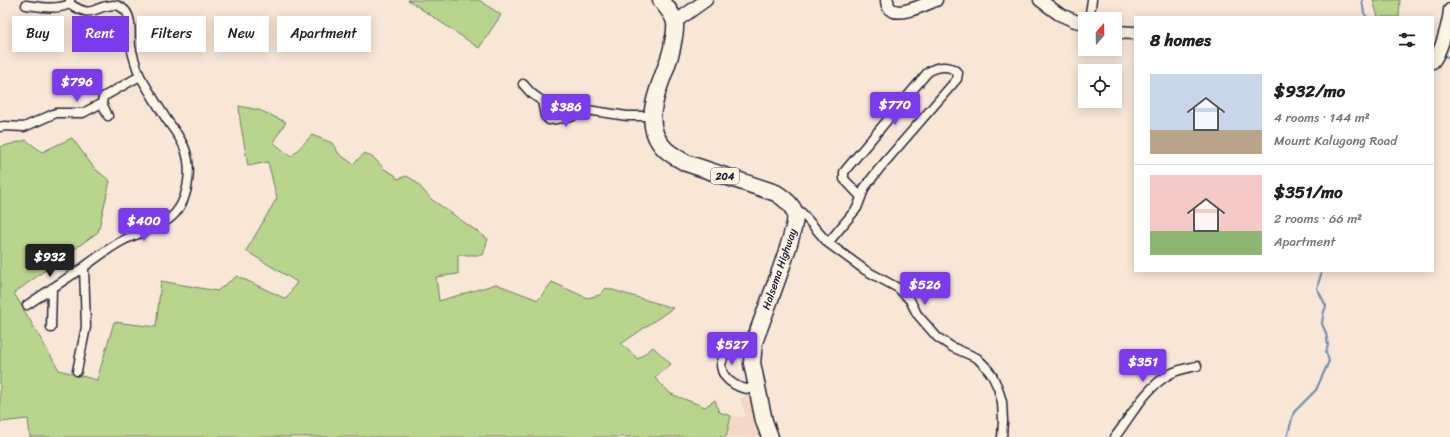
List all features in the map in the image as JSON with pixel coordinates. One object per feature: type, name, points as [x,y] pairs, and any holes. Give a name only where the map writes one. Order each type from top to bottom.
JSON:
[{"type":"highway","points":[[661,0],[675,22]]},
{"type":"highway","name":"204","points":[[675,22],[675,32],[671,53],[657,94],[652,116],[652,126],[656,135],[665,149],[673,156],[704,169],[747,182],[776,193],[791,205]]},
{"type":"highway","name":"Halsema Highway","points":[[770,437],[764,421],[752,364],[754,342],[790,239],[795,214],[791,205]]},
{"type":"street","points":[[675,22],[706,0]]},
{"type":"street","points":[[887,0],[887,4],[891,10],[899,12],[908,11],[936,0]]},
{"type":"street","points":[[1040,0],[1059,14],[1078,22]]},
{"type":"street","points":[[1090,12],[1092,0]]},
{"type":"street","points":[[26,5],[56,8],[64,7],[70,2],[84,12],[91,12],[114,5],[125,10],[129,16],[132,53],[140,76],[180,138],[185,148],[188,162],[186,192],[179,209],[170,219],[159,226],[122,241],[27,305]]},
{"type":"street","points":[[1436,56],[1448,23],[1450,10]]},
{"type":"street","points":[[1122,32],[1134,33]]},
{"type":"street","points":[[828,243],[857,208],[865,187],[879,169],[953,85],[958,76],[957,71],[944,67],[927,73],[844,172],[844,179],[861,197]]},
{"type":"street","points":[[108,116],[101,100],[104,95],[140,76]]},
{"type":"street","points":[[523,84],[531,93],[542,101],[547,120],[571,117],[587,110],[627,116],[652,116]]},
{"type":"street","points":[[0,127],[24,127],[56,113],[83,113],[102,103]]},
{"type":"street","points":[[791,205],[802,213],[828,243],[865,270],[898,288],[910,300],[917,314],[937,337],[952,347],[977,358],[985,366],[992,375],[1002,402],[1002,437]]},
{"type":"street","points":[[77,371],[86,326],[84,267]]},
{"type":"street","points":[[51,328],[52,288]]},
{"type":"street","points":[[717,342],[723,358],[721,366],[728,379],[736,386],[744,389],[751,390],[757,388]]},
{"type":"street","points":[[1115,437],[1149,391],[1160,381],[1169,374],[1180,369],[1197,366]]},
{"type":"shaded area","points":[[754,393],[765,437],[726,437],[731,416],[746,417],[740,398]]},
{"type":"green space","points":[[408,0],[479,0],[501,15],[479,48]]},
{"type":"green space","points":[[1373,0],[1400,0],[1399,16],[1378,16]]},
{"type":"green space","points":[[239,106],[259,110],[286,122],[273,142],[291,157],[312,135],[332,143],[339,154],[353,164],[365,153],[375,159],[384,169],[395,175],[397,179],[407,176],[415,181],[431,199],[488,239],[483,255],[458,255],[458,274],[436,277],[439,301],[496,284],[538,300],[552,282],[587,298],[600,295],[606,288],[673,308],[621,344],[638,359],[653,347],[671,364],[655,378],[671,394],[705,407],[715,400],[719,412],[731,416],[726,437],[30,437],[28,419],[0,422],[0,147],[26,140],[42,152],[72,138],[94,168],[110,181],[98,232],[14,293],[59,370],[97,380],[114,322],[156,327],[161,281],[217,291],[237,276],[286,299],[297,282],[246,251],[277,198],[268,162],[248,166]]},
{"type":"waterway","points":[[1362,0],[1364,13],[1366,16]]},
{"type":"waterway","points":[[1441,56],[1450,57]]},
{"type":"waterway","points":[[1287,437],[1294,412],[1316,390],[1329,361],[1326,352],[1328,345],[1326,333],[1322,324],[1326,306],[1317,288],[1322,272]]}]
